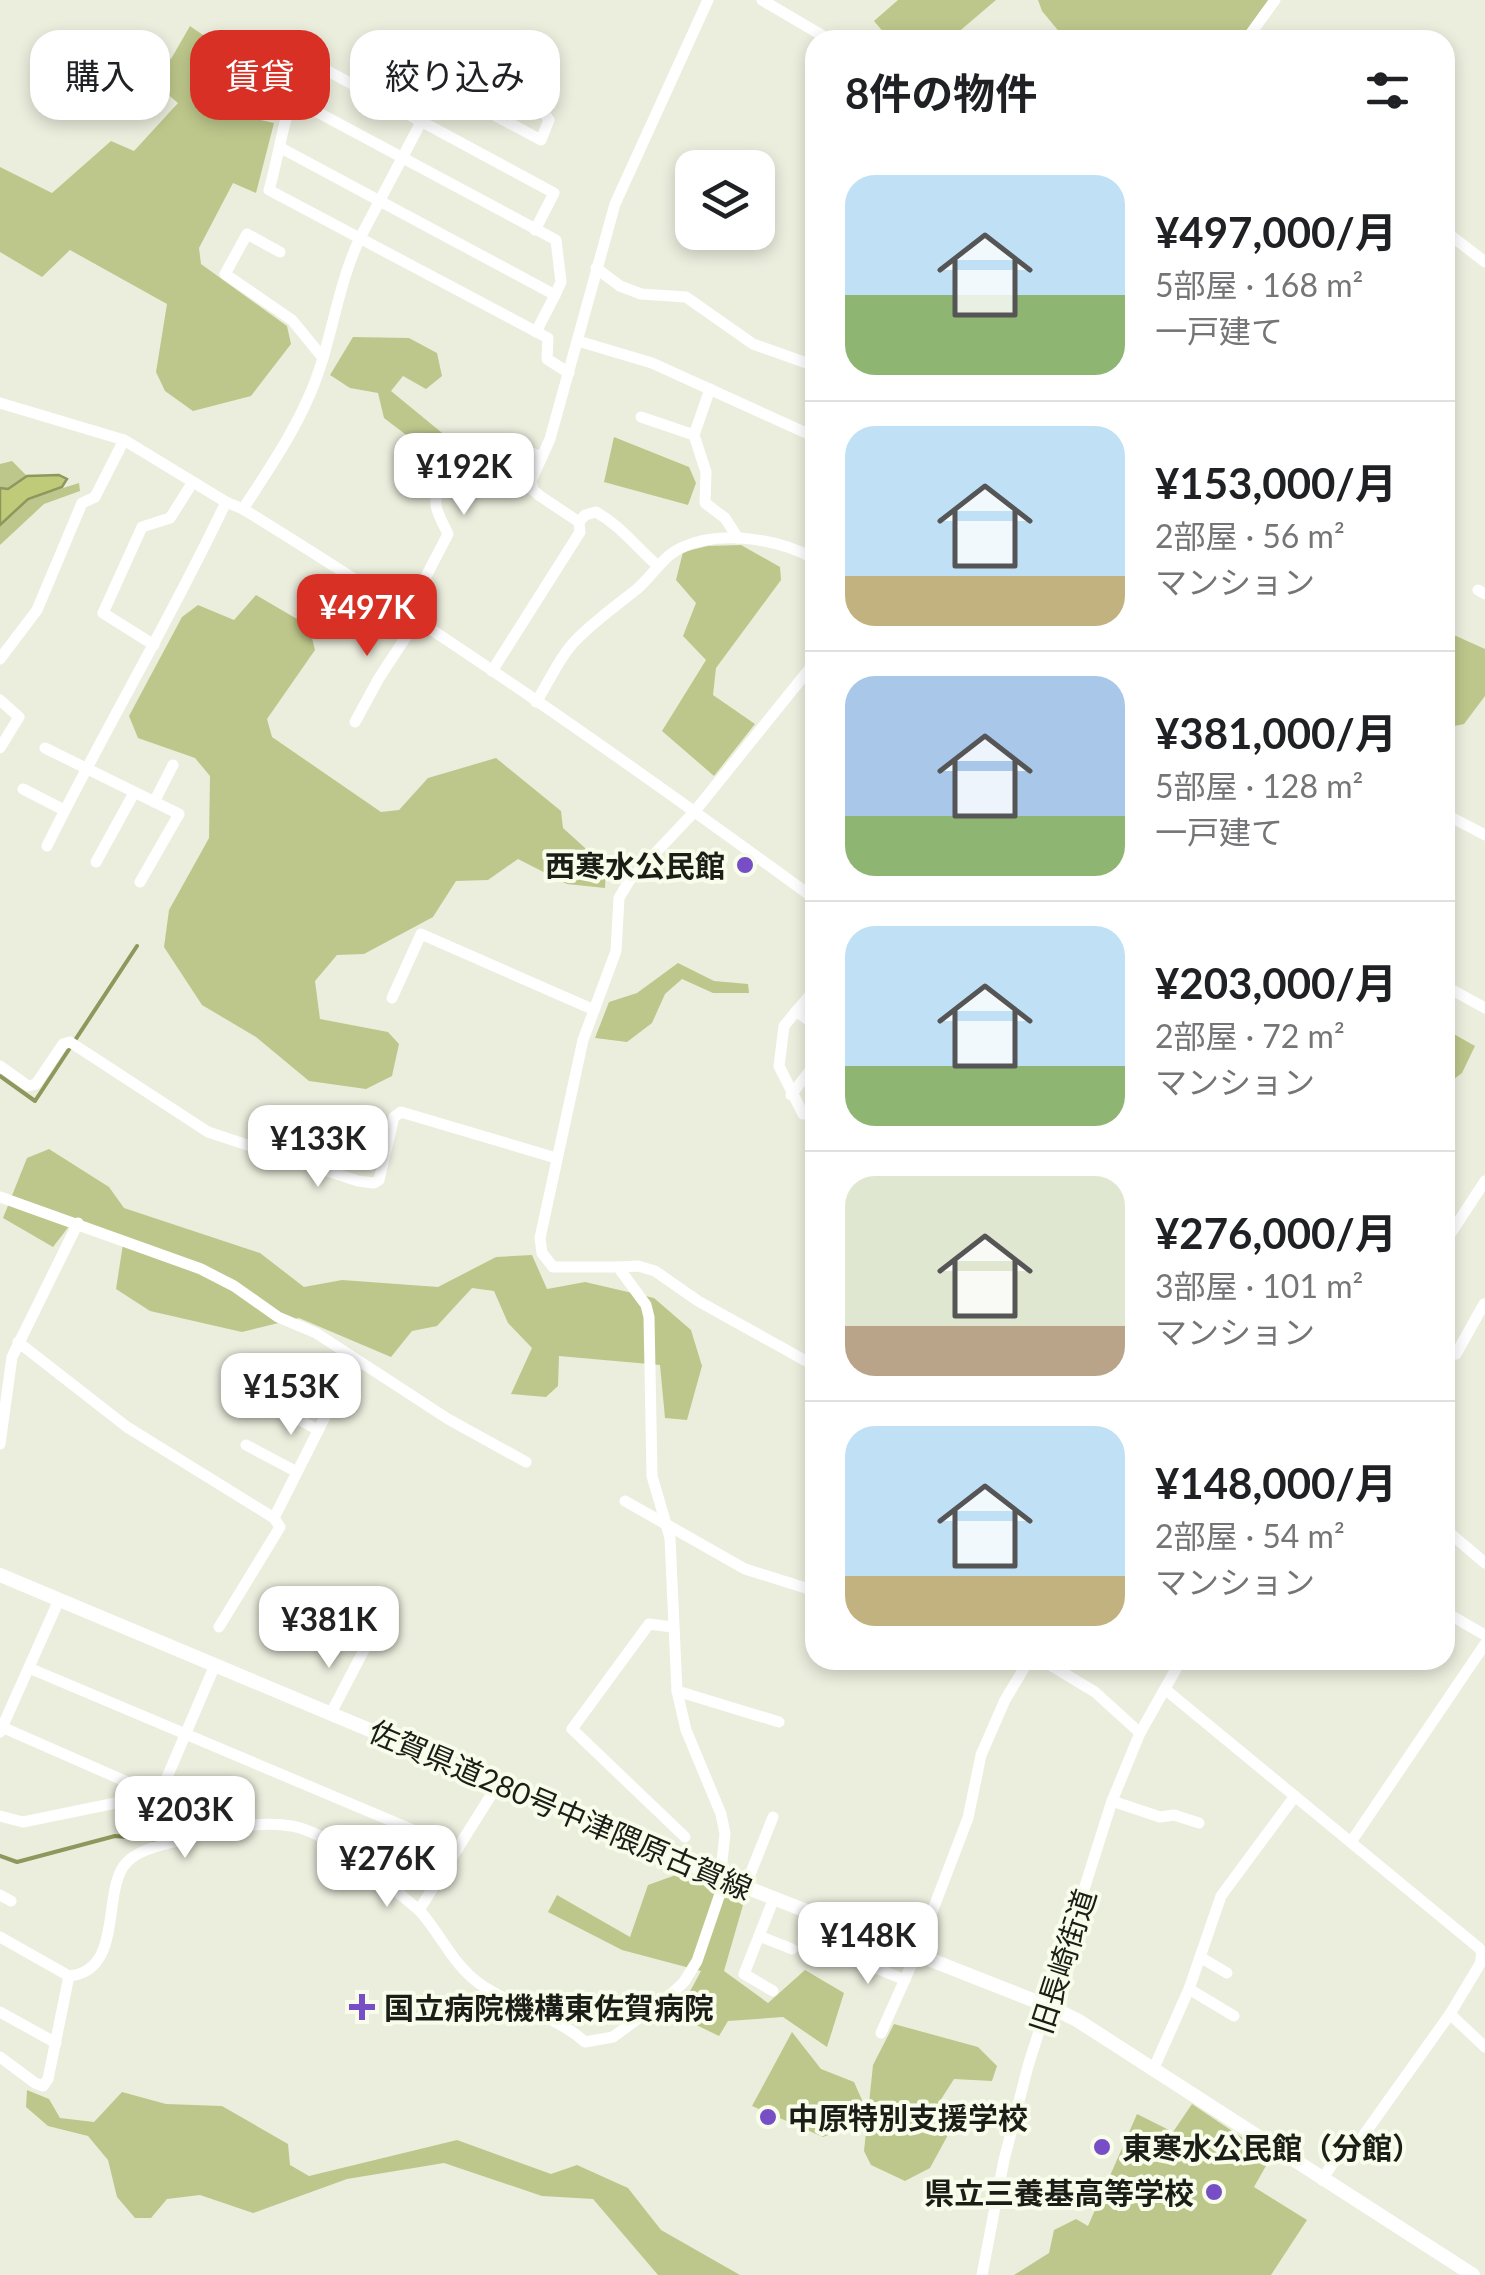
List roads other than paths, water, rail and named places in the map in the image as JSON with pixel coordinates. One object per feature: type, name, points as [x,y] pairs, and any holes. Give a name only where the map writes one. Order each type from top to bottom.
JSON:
[{"type":"main road","name":"佐賀県道280号中津隈原古賀線","points":[[0,1575],[725,1879],[1048,2006],[1473,2275]]},
{"type":"street","points":[[580,522],[533,490],[530,481],[542,457],[569,373],[615,204],[708,0]]},
{"type":"street","points":[[762,0],[813,30]]},
{"type":"street","points":[[1253,30],[1275,0]]},
{"type":"street","points":[[459,50],[523,82],[549,120],[541,140],[440,86],[459,50]]},
{"type":"street","points":[[330,72],[554,193],[536,230]]},
{"type":"street","points":[[283,120],[281,148],[269,190],[548,338],[547,359],[569,373]]},
{"type":"street","points":[[330,120],[556,240],[560,282],[536,332]]},
{"type":"street","points":[[243,509],[310,396],[348,263],[421,122]]},
{"type":"street","points":[[281,148],[555,295]]},
{"type":"street","points":[[280,252],[247,234],[225,274],[292,320],[323,358]]},
{"type":"street","points":[[1455,239],[1485,262]]},
{"type":"street","points":[[596,268],[620,286],[642,294],[686,297],[753,344],[805,362]]},
{"type":"street","points":[[578,340],[652,363],[805,433]]},
{"type":"street","points":[[710,389],[694,434],[706,472],[705,503],[726,518],[738,538]]},
{"type":"street","points":[[0,403],[124,440],[243,509],[412,616],[805,891]]},
{"type":"street","points":[[641,417],[694,434]]},
{"type":"street","points":[[0,659],[37,610],[82,503],[95,497],[124,440]]},
{"type":"street","points":[[355,722],[412,616],[448,534],[436,507],[454,461],[464,452],[504,444],[542,457]]},
{"type":"street","points":[[154,645],[103,613],[142,526],[170,518],[193,482]]},
{"type":"street","points":[[47,846],[226,502]]},
{"type":"street","points":[[492,671],[580,532],[585,516],[596,512],[608,518],[626,532],[634,548],[658,566]]},
{"type":"street","points":[[536,702],[575,640],[647,581],[680,548],[708,540],[738,538],[782,546],[805,555]]},
{"type":"street","points":[[805,674],[695,811],[624,888],[616,913],[616,950],[592,1009],[540,1238],[542,1253],[553,1267],[638,1266],[655,1271],[698,1301],[805,1360]]},
{"type":"street","points":[[0,700],[20,717],[0,748]]},
{"type":"street","points":[[45,748],[179,814],[140,882]]},
{"type":"street","points":[[154,802],[173,765]]},
{"type":"street","points":[[23,790],[64,810]]},
{"type":"street","points":[[96,862],[134,793]]},
{"type":"street","points":[[1455,820],[1485,836]]},
{"type":"street","points":[[392,998],[421,934],[592,1009]]},
{"type":"street","points":[[1455,992],[1485,1008]]},
{"type":"street","points":[[803,1114],[779,1066],[784,1026],[805,1001]]},
{"type":"street","points":[[796,1011],[805,1018]]},
{"type":"street","points":[[0,1066],[28,1086],[36,1084],[63,1044],[73,1044],[208,1132],[358,1181],[379,1180],[394,1117],[401,1112],[556,1158]]},
{"type":"street","points":[[792,1095],[805,1077]]},
{"type":"street","points":[[1455,1227],[1485,1181]]},
{"type":"street","points":[[0,1197],[201,1269],[278,1316],[316,1333],[448,1419],[526,1462]]},
{"type":"street","points":[[0,1444],[12,1357],[78,1223]]},
{"type":"street","points":[[69,1976],[86,1969],[109,1940],[116,1882],[124,1865],[147,1850],[204,1834],[237,1827],[290,1825],[316,1834],[419,1910],[433,1925],[441,1944],[476,1981],[571,2030],[585,2042],[613,2037],[684,1982],[697,1962],[725,1879],[721,1870],[725,1834],[686,1730],[677,1691],[670,1538],[652,1476],[649,1317],[646,1305],[618,1267]]},
{"type":"street","points":[[1455,1354],[1484,1304]]},
{"type":"street","points":[[18,1342],[128,1427],[274,1518],[280,1527],[219,1628]]},
{"type":"street","points":[[274,1518],[340,1389],[292,1363]]},
{"type":"street","points":[[272,1404],[318,1430]]},
{"type":"street","points":[[246,1444],[297,1472]]},
{"type":"street","points":[[626,1501],[745,1569],[805,1588]]},
{"type":"street","points":[[1455,1537],[1485,1563]]},
{"type":"street","points":[[59,1600],[1,1730],[153,1794],[202,1821],[204,1834]]},
{"type":"street","points":[[1455,1618],[1485,1635]]},
{"type":"street","points":[[672,1627],[649,1624],[572,1729],[685,1837]]},
{"type":"street","points":[[1351,1842],[1485,1644]]},
{"type":"street","points":[[330,1713],[364,1648]]},
{"type":"street","points":[[0,1816],[23,1822],[153,1794],[215,1665]]},
{"type":"street","points":[[29,1668],[458,1849]]},
{"type":"street","points":[[881,2033],[968,1818],[981,1755],[1023,1670]]},
{"type":"street","points":[[1059,1670],[1095,1692],[1140,1733]]},
{"type":"street","name":"旧長崎街道","points":[[982,2275],[1004,2160],[1112,1802],[1140,1733],[1176,1670]]},
{"type":"street","points":[[1166,1690],[1482,1953],[1480,1964],[1450,2014],[1358,2143],[1345,2144],[1322,2180]]},
{"type":"street","points":[[677,1691],[779,1722]]},
{"type":"street","points":[[419,1910],[498,1784]]},
{"type":"street","points":[[1153,2070],[1189,1989],[1222,1896],[1296,1796]]},
{"type":"street","points":[[1112,1802],[1199,1823]]},
{"type":"street","points":[[745,1886],[773,1816]]},
{"type":"street","points":[[773,1992],[744,1974],[774,1898]]},
{"type":"street","points":[[759,1936],[792,1949]]},
{"type":"street","points":[[0,1937],[69,1976]]},
{"type":"street","points":[[847,1956],[905,1980]]},
{"type":"street","points":[[1200,1957],[1227,1973]]},
{"type":"street","points":[[0,2057],[43,2086],[48,2079],[69,1976]]},
{"type":"street","points":[[1189,1989],[1234,2016]]},
{"type":"street","points":[[0,2012],[56,2043]]},
{"type":"street","points":[[1450,2014],[1485,2047]]},
{"type":"waterway","points":[[0,1076],[35,1101],[137,946]]},
{"type":"waterway","points":[[0,1856],[17,1862],[115,1836],[161,1840]]},
{"type":"place","name":"西寒水公民館","points":[[745,865]]},
{"type":"place","name":"国立病院機構東佐賀病院","points":[[362,2007]]},
{"type":"place","name":"中原特別支援学校","points":[[768,2117]]},
{"type":"place","name":"東寒水公民館（分館）","points":[[1102,2147]]},
{"type":"place","name":"県立三養基高等学校","points":[[1214,2192]]}]
